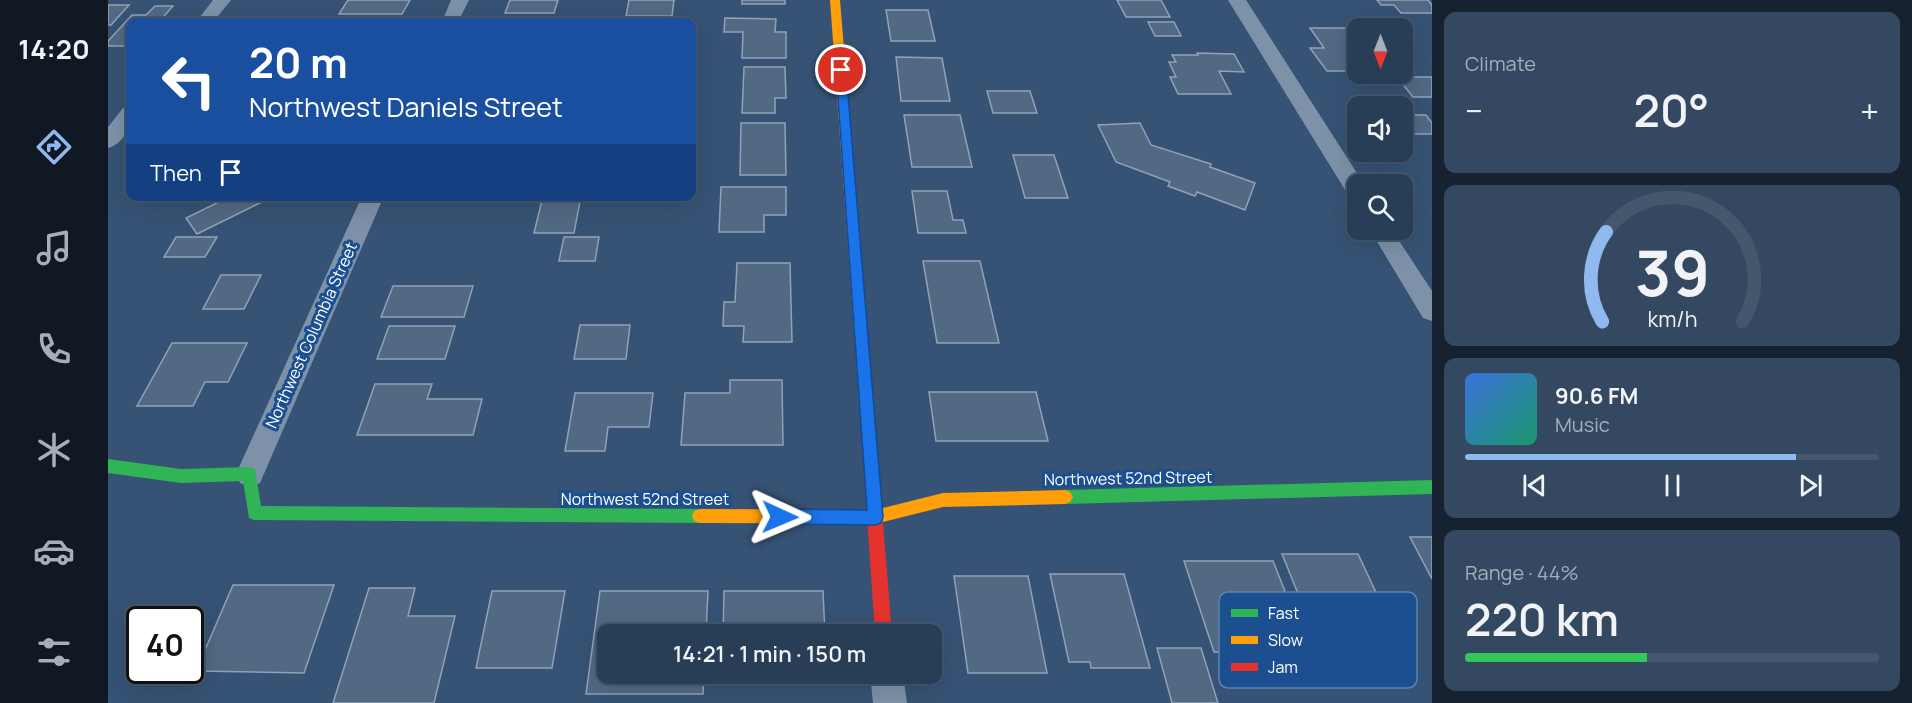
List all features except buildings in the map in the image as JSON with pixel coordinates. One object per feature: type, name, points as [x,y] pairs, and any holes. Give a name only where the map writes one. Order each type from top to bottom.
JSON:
[{"type":"street","points":[[207,18],[222,0]]},
{"type":"street","points":[[452,18],[460,0]]},
{"type":"street","points":[[835,0],[883,624]]},
{"type":"street","points":[[1237,0],[1347,175]]},
{"type":"street","name":"Northwest Columbia Street","points":[[250,474],[371,201]]},
{"type":"street","points":[[1387,240],[1432,311]]},
{"type":"street","points":[[108,466],[181,476],[250,474]]},
{"type":"street","name":"Northwest 52nd Street","points":[[250,474],[254,513],[875,517],[943,500],[1432,487]]},
{"type":"street","points":[[888,684],[890,703]]},
{"type":"traffic: fast","points":[[108,466],[181,476],[250,474],[254,513],[700,516]]},
{"type":"traffic: fast","points":[[1065,497],[1432,487]]},
{"type":"traffic: slow","points":[[835,0],[867,413]]},
{"type":"traffic: slow","points":[[700,516],[875,517],[943,500],[1065,497]]},
{"type":"traffic: jam","points":[[867,413],[883,624]]},
{"type":"route","points":[[780,517],[875,517],[841,70]]}]
